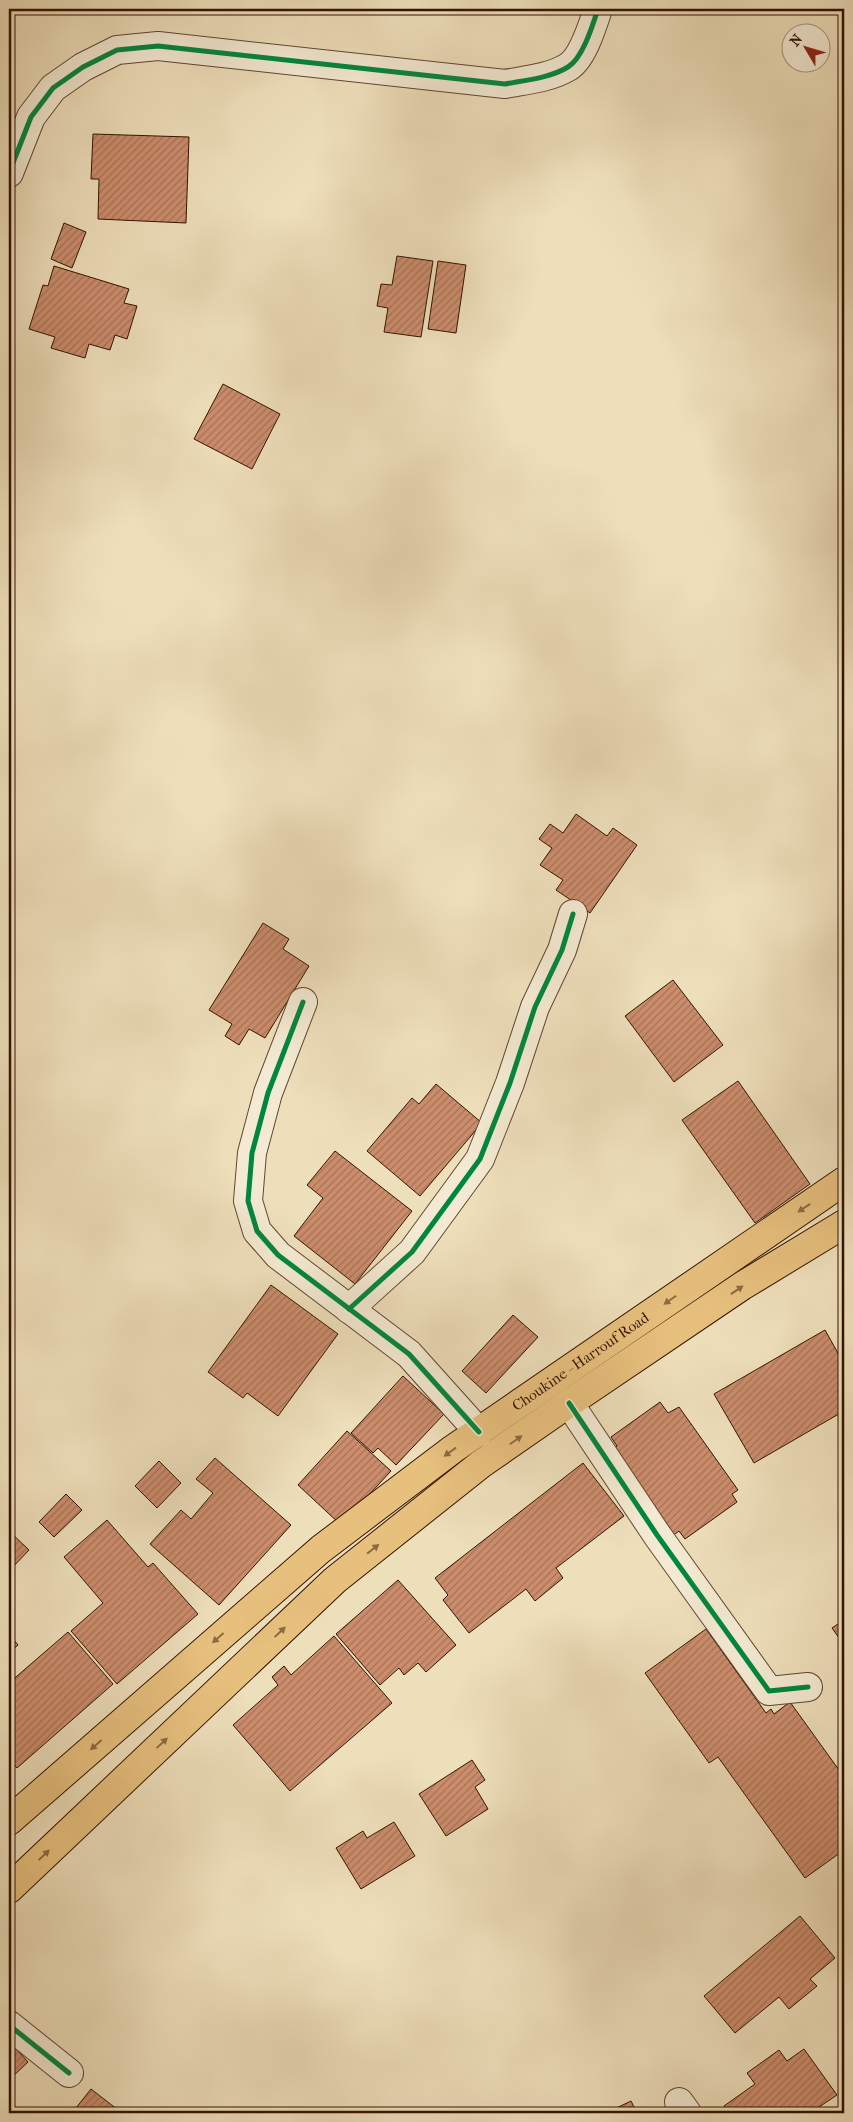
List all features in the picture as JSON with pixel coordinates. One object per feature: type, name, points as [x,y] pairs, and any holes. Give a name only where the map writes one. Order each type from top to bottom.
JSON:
[{"type":"main road","name":"Choukine - Harrouf Road","points":[[9,1822],[321,1549],[453,1449],[844,1181]]},
{"type":"main road","name":"Choukine - Harrouf Road","points":[[9,1889],[335,1580],[481,1464],[568,1403],[742,1286],[844,1224]]},
{"type":"street","points":[[9,173],[31,118],[53,88],[83,67],[117,50],[158,46],[505,84],[547,76],[570,66],[588,38],[598,9]]},
{"type":"street","points":[[349,1309],[412,1252],[480,1159],[510,1083],[535,1007],[562,950],[573,914]]},
{"type":"street","points":[[303,1002],[268,1093],[252,1153],[248,1202],[257,1230],[278,1255],[409,1354],[479,1432]]},
{"type":"street","points":[[568,1403],[657,1535],[769,1691],[808,1687]]},
{"type":"street","points":[[9,2025],[69,2073]]},
{"type":"building","points":[[93,134],[189,137],[186,223],[98,219],[99,179],[91,179]]},
{"type":"building","points":[[64,223],[86,232],[72,268],[51,259]]},
{"type":"building","points":[[397,256],[433,261],[421,337],[384,332],[388,308],[377,306],[381,284],[392,285]]},
{"type":"building","points":[[438,261],[466,265],[456,333],[428,329]]},
{"type":"building","points":[[54,266],[129,289],[124,303],[137,306],[127,339],[115,335],[110,350],[89,344],[85,358],[51,348],[55,337],[29,329],[43,285],[48,286]]},
{"type":"building","points":[[223,384],[280,414],[252,469],[194,439]]},
{"type":"building","points":[[576,814],[607,836],[613,828],[637,845],[590,913],[556,890],[563,880],[540,865],[552,848],[539,839],[550,824],[563,833]]},
{"type":"building","points":[[263,923],[289,939],[283,949],[309,966],[265,1038],[249,1029],[239,1045],[225,1036],[232,1024],[209,1010]]},
{"type":"building","points":[[673,980],[723,1045],[674,1082],[625,1016]]},
{"type":"building","points":[[738,1081],[810,1184],[755,1223],[682,1120]]},
{"type":"building","points":[[436,1084],[482,1123],[420,1196],[367,1151],[412,1098],[419,1104]]},
{"type":"building","points":[[335,1151],[412,1211],[355,1284],[294,1236],[323,1198],[307,1185]]},
{"type":"building","points":[[271,1285],[338,1334],[278,1416],[247,1393],[243,1398],[208,1372]]},
{"type":"building","points":[[513,1315],[538,1337],[486,1393],[462,1371]]},
{"type":"building","points":[[825,1330],[844,1364],[844,1411],[754,1463],[714,1394]]},
{"type":"building","points":[[403,1376],[444,1414],[396,1465],[378,1448],[373,1453],[351,1433]]},
{"type":"building","points":[[660,1402],[668,1413],[679,1407],[738,1490],[732,1494],[737,1502],[685,1539],[679,1531],[671,1537],[611,1451],[617,1446],[611,1437]]},
{"type":"building","points":[[347,1431],[391,1471],[341,1525],[298,1485]]},
{"type":"building","points":[[215,1458],[291,1525],[219,1605],[150,1544],[181,1510],[191,1519],[213,1493],[196,1479]]},
{"type":"building","points":[[159,1461],[181,1483],[157,1508],[135,1486]]},
{"type":"building","points":[[583,1463],[624,1516],[556,1568],[563,1578],[535,1601],[526,1589],[469,1633],[443,1600],[448,1595],[435,1578]]},
{"type":"building","points":[[66,1494],[82,1510],[54,1537],[39,1522]]},
{"type":"building","points":[[107,1520],[148,1567],[153,1563],[198,1614],[117,1684],[71,1631],[103,1603],[64,1557]]},
{"type":"building","points":[[9,1531],[29,1550],[9,1571]]},
{"type":"building","points":[[398,1580],[456,1645],[426,1672],[418,1663],[404,1675],[399,1668],[380,1685],[336,1634]]},
{"type":"building","points":[[844,1620],[844,1645],[832,1628]]},
{"type":"building","points":[[706,1629],[766,1713],[771,1709],[774,1714],[790,1702],[844,1777],[844,1850],[805,1878],[718,1757],[709,1763],[645,1673]]},
{"type":"building","points":[[68,1632],[113,1684],[17,1768],[9,1759],[9,1683]]},
{"type":"building","points":[[9,1634],[18,1645],[9,1653]]},
{"type":"building","points":[[334,1636],[392,1703],[290,1791],[233,1725],[278,1685],[272,1677],[284,1666],[291,1675]]},
{"type":"building","points":[[472,1760],[485,1780],[475,1787],[488,1809],[446,1836],[419,1794]]},
{"type":"building","points":[[394,1822],[415,1856],[361,1889],[336,1848],[363,1831],[367,1838]]},
{"type":"building","points":[[800,1916],[835,1958],[810,1979],[817,1986],[789,2009],[779,1997],[735,2033],[704,1996]]},
{"type":"building","points":[[9,2041],[28,2062],[9,2080]]},
{"type":"building","points":[[804,2049],[837,2095],[810,2113],[729,2113],[724,2106],[755,2084],[747,2073],[779,2050],[787,2061]]},
{"type":"building","points":[[91,2089],[122,2113],[72,2113]]},
{"type":"building","points":[[631,2101],[637,2113],[606,2113]]},
{"type":"cycle path","points":[[9,173],[31,117],[53,88],[83,67],[117,50],[158,46],[505,84],[546,76],[561,71],[573,63],[583,49],[598,9]]},
{"type":"cycle path","points":[[349,1309],[412,1252],[480,1159],[510,1083],[535,1007],[562,950],[573,914]]},
{"type":"cycle path","points":[[303,1002],[268,1093],[252,1153],[248,1201],[257,1231],[278,1255],[409,1354],[479,1432]]},
{"type":"cycle path","points":[[569,1403],[657,1535],[769,1691],[808,1687]]},
{"type":"cycle path","points":[[9,2025],[69,2073]]}]
